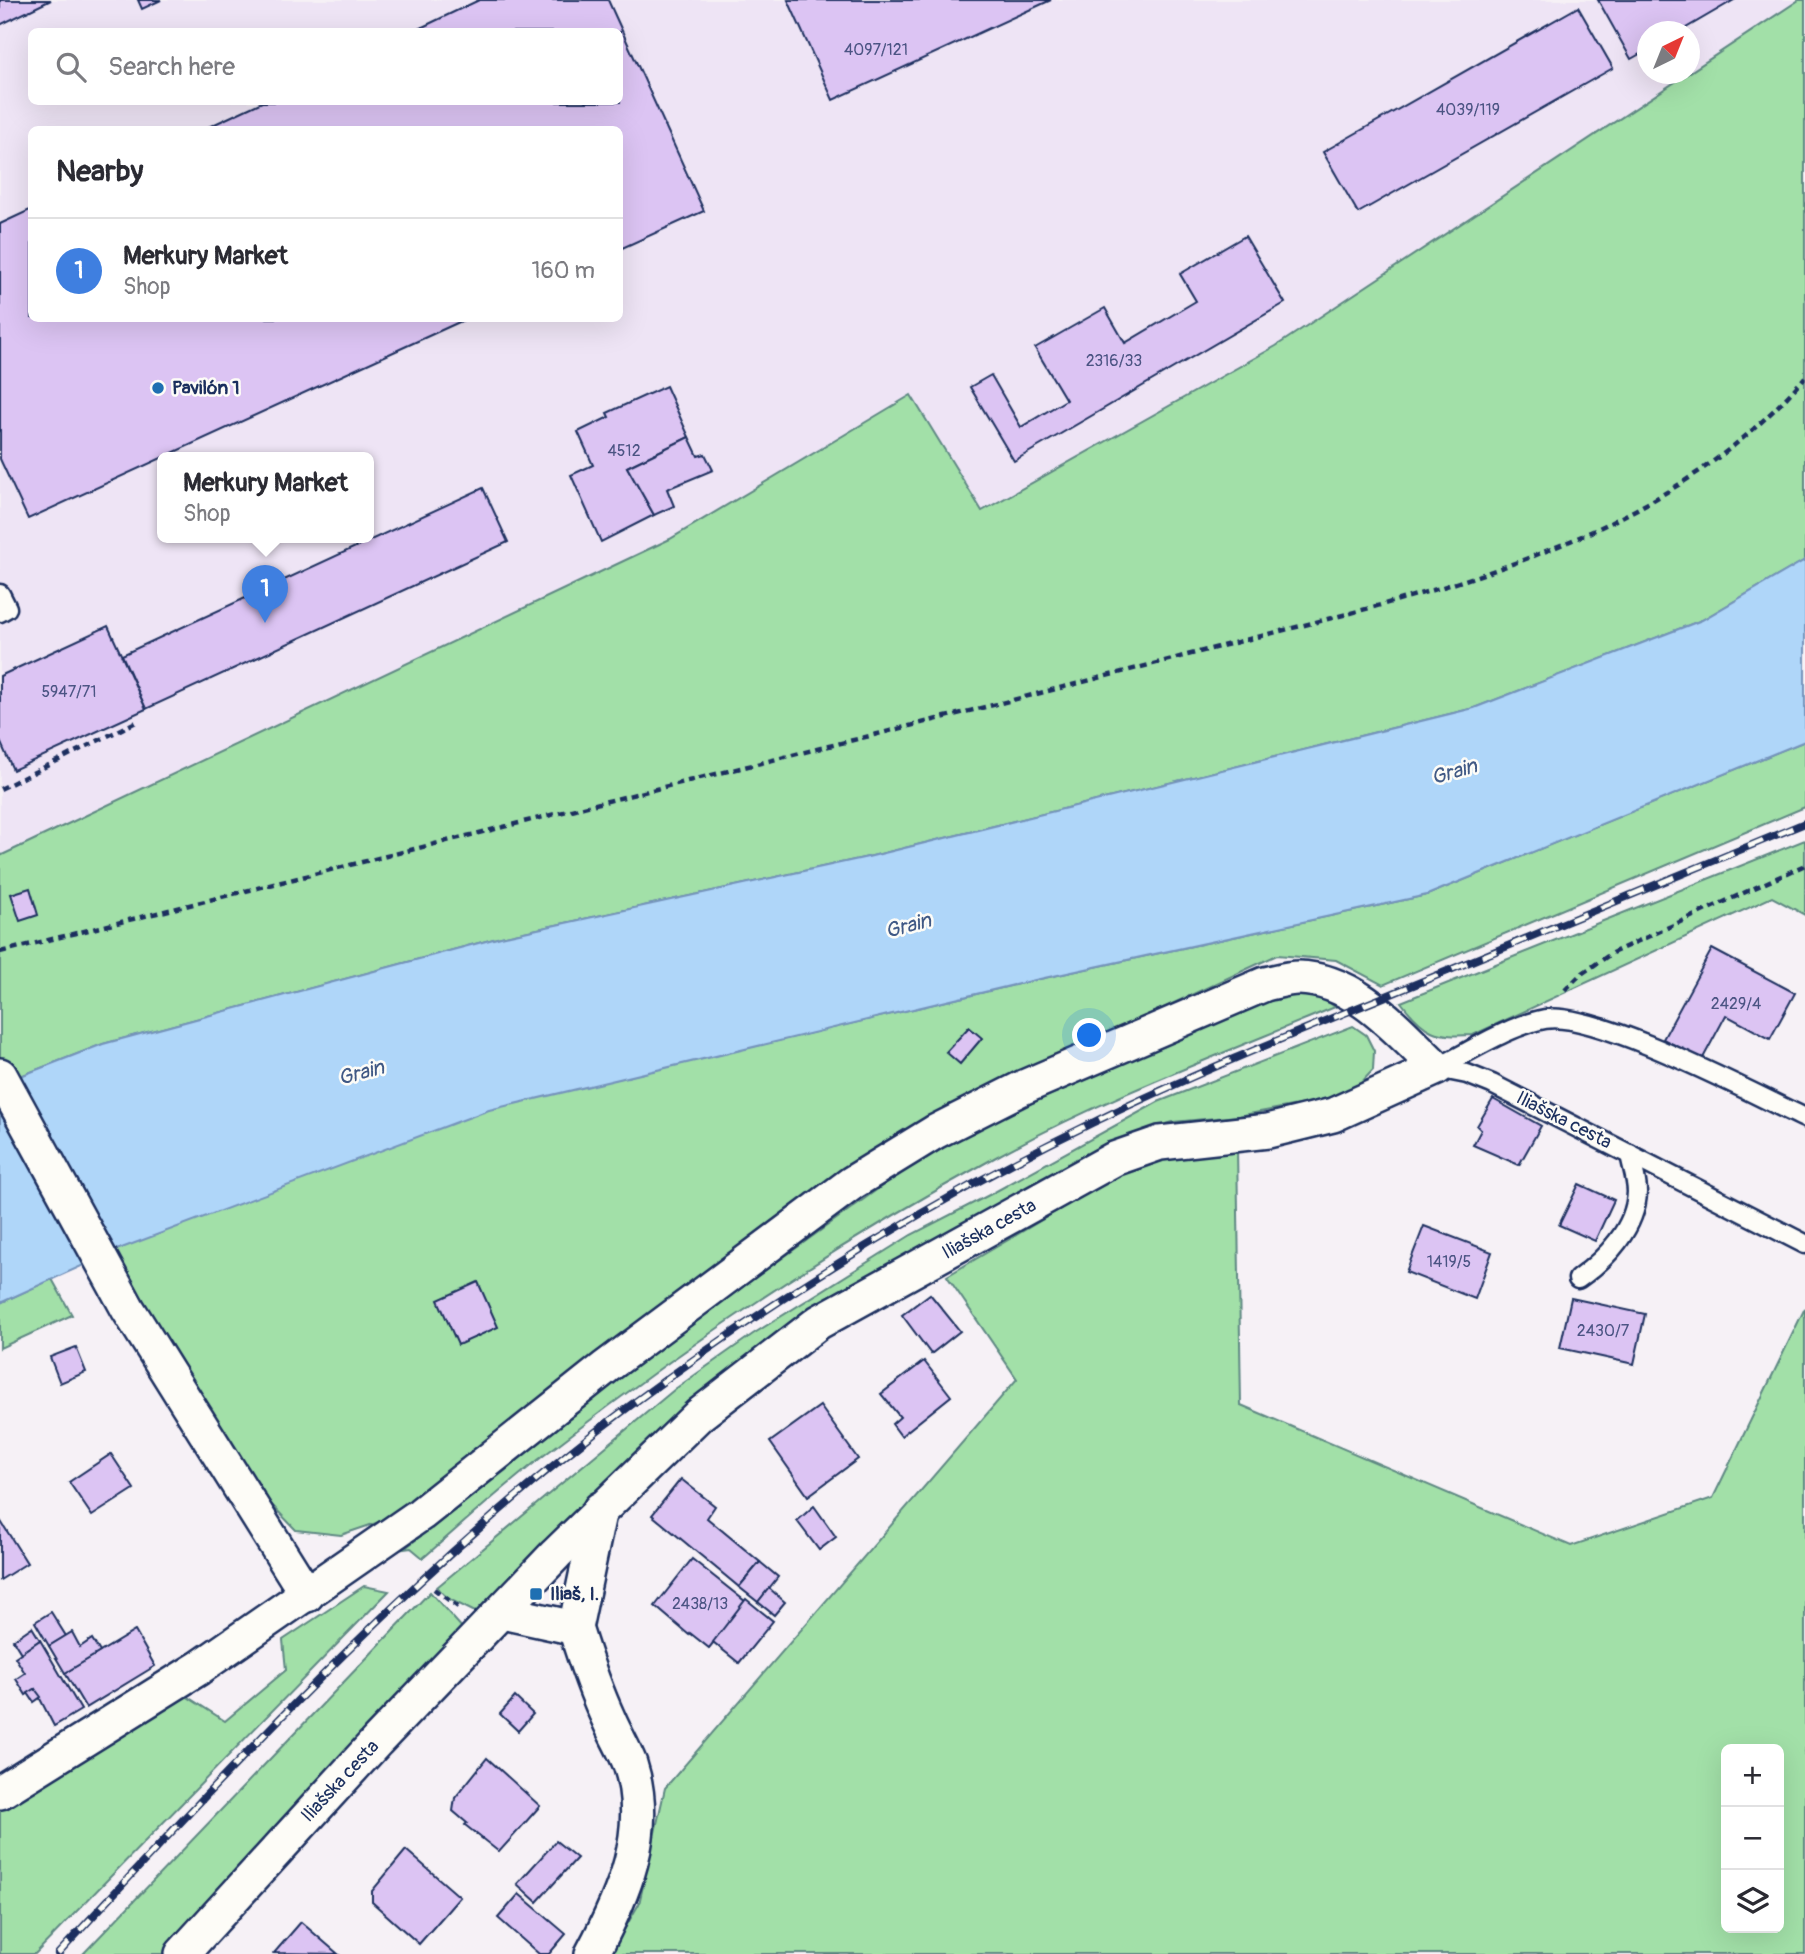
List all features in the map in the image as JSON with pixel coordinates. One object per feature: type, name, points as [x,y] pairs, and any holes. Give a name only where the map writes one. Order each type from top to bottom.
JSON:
[{"type":"street","points":[[0,1792],[198,1668],[421,1514],[606,1367],[840,1192],[935,1132],[1024,1087],[1265,984],[1297,978],[1332,984],[1368,1003],[1437,1068]]},
{"type":"street","name":"Iliašska cesta","points":[[182,1954],[377,1741],[600,1509],[699,1415],[819,1322],[1114,1160],[1160,1143],[1268,1132],[1333,1115],[1437,1068]]},
{"type":"street","points":[[0,1075],[128,1309],[307,1595]]},
{"type":"street","points":[[592,1954],[620,1901],[636,1843],[638,1805],[630,1764],[588,1671],[575,1628],[600,1509]]},
{"type":"street","points":[[502,1612],[575,1628]]},
{"type":"lane","points":[[0,594],[7,608],[0,612]]},
{"type":"lane","name":"Iliašska cesta","points":[[1437,1068],[1526,1025],[1546,1019],[1571,1019],[1634,1040],[1805,1118]]},
{"type":"lane","name":"Iliašska cesta","points":[[1437,1068],[1467,1074],[1492,1083],[1630,1154],[1637,1190],[1635,1210],[1621,1237],[1597,1266],[1578,1279]]},
{"type":"lane","points":[[1630,1154],[1805,1244]]},
{"type":"path","points":[[0,952],[996,705],[1419,595],[1511,565],[1605,526],[1714,462],[1805,377]]},
{"type":"path","points":[[0,789],[136,722]]},
{"type":"path","points":[[1546,1019],[1560,995],[1580,975],[1612,953],[1805,865]]},
{"type":"shaded area","points":[[0,0],[1799,0],[1700,65],[1700,21],[1637,21],[1637,84],[1673,84],[1276,346],[982,512],[911,395],[670,539],[0,856]]},
{"type":"green space","points":[[1799,0],[1805,0],[1805,560],[1702,620],[1474,708],[868,857],[501,937],[103,1044],[0,1084],[0,856],[670,539],[911,395],[982,511],[1276,346],[1672,84],[1700,84],[1700,65]]},
{"type":"green space","points":[[1805,741],[1805,807],[1383,985],[1336,960],[1277,955],[918,1122],[568,1376],[428,1490],[385,1520],[341,1535],[296,1530],[268,1501],[142,1302],[115,1250],[412,1132],[599,1077],[613,1080],[1035,980],[1427,895]]},
{"type":"green space","points":[[1805,840],[1805,915],[1772,897],[1473,1035],[1450,1035],[1432,1031],[1417,1021],[1401,1002]]},
{"type":"green space","points":[[1286,993],[1318,998],[1335,1007],[1079,1115],[938,1189],[825,1257],[660,1368],[521,1473],[423,1558],[411,1548],[404,1549],[506,1470],[594,1394],[918,1160],[995,1119]]},
{"type":"green space","points":[[1353,1026],[1366,1035],[1374,1051],[1373,1070],[1359,1085],[1325,1100],[1238,1116],[1173,1122],[1126,1136],[925,1248],[479,1614],[447,1598],[437,1587],[675,1389],[753,1334],[911,1235],[1158,1102]]},
{"type":"green space","points":[[1237,1147],[1241,1405],[1571,1546],[1713,1498],[1805,1308],[1805,1954],[610,1954],[639,1904],[665,1788],[1017,1379],[947,1276],[1111,1179],[1168,1155]]},
{"type":"green space","points":[[52,1279],[72,1315],[0,1348],[0,1303]]},
{"type":"green space","points":[[364,1586],[389,1591],[35,1954],[0,1954],[0,1810],[186,1696],[225,1721],[286,1670],[283,1640]]},
{"type":"green space","points":[[430,1592],[464,1630],[165,1954],[83,1954]]},
{"type":"water","name":"Grain","points":[[1805,560],[1805,741],[1427,895],[1035,980],[489,1110],[119,1249],[0,1303],[0,1084],[103,1044],[501,937],[868,857],[1474,708],[1702,620]]},
{"type":"building","points":[[0,0],[51,0],[0,25]]},
{"type":"building","points":[[138,0],[161,0],[142,9]]},
{"type":"building","points":[[479,0],[608,0],[621,28],[420,28]]},
{"type":"building","points":[[788,0],[1051,0],[833,100]]},
{"type":"building","points":[[1598,0],[1734,0],[1698,21],[1637,21],[1637,56],[1631,59]]},
{"type":"building","points":[[1578,7],[1613,68],[1358,213],[1323,152]]},
{"type":"building","points":[[623,33],[704,211],[623,248],[623,126],[211,126],[256,105],[623,105]]},
{"type":"building","name":"Pavilón 1","points":[[28,211],[28,322],[459,322],[175,452],[157,452],[157,460],[28,519],[0,459],[0,224]]},
{"type":"building","points":[[1245,236],[1285,303],[1014,461],[970,387],[991,375],[1021,427],[1066,400],[1035,348],[1105,308],[1125,343],[1196,301],[1180,274]]},
{"type":"building","points":[[666,386],[689,437],[627,467],[654,515],[601,542],[571,475],[593,465],[578,432],[609,417],[607,413]]},
{"type":"building","points":[[689,437],[698,456],[705,454],[713,470],[667,489],[674,506],[654,515],[627,467]]},
{"type":"building","points":[[483,488],[508,542],[146,709],[122,655],[364,543],[374,543],[374,538]]},
{"type":"building","points":[[108,626],[146,709],[13,770],[0,741],[0,676]]},
{"type":"building","points":[[30,888],[38,915],[20,921],[11,894]]},
{"type":"building","points":[[1712,949],[1795,993],[1770,1039],[1726,1015],[1702,1060],[1663,1039]]},
{"type":"building","points":[[969,1027],[982,1038],[960,1064],[946,1052]]},
{"type":"building","points":[[1493,1099],[1541,1126],[1519,1165],[1473,1145],[1481,1130],[1477,1126]]},
{"type":"building","points":[[1579,1184],[1614,1200],[1595,1241],[1559,1225]]},
{"type":"building","points":[[1424,1226],[1492,1252],[1475,1299],[1406,1272]]},
{"type":"building","points":[[478,1282],[498,1327],[458,1345],[438,1300]]},
{"type":"building","points":[[930,1294],[960,1331],[931,1354],[902,1315]]},
{"type":"building","points":[[1571,1298],[1645,1314],[1634,1364],[1560,1348]]},
{"type":"building","points":[[76,1347],[86,1372],[60,1383],[50,1357]]},
{"type":"building","points":[[924,1361],[951,1396],[901,1436],[892,1424],[900,1417],[881,1394]]},
{"type":"building","points":[[820,1406],[858,1459],[808,1496],[770,1442]]},
{"type":"building","points":[[111,1454],[134,1489],[92,1516],[69,1482]]},
{"type":"building","points":[[681,1479],[715,1506],[707,1518],[760,1562],[739,1587],[652,1515]]},
{"type":"building","points":[[814,1506],[836,1537],[819,1550],[797,1521]]},
{"type":"building","points":[[0,1520],[27,1563],[0,1580]]},
{"type":"building","points":[[692,1559],[746,1602],[709,1648],[655,1606]]},
{"type":"building","points":[[760,1562],[778,1577],[758,1602],[739,1587]]},
{"type":"building","points":[[769,1588],[785,1602],[774,1615],[758,1602]]},
{"type":"building","points":[[746,1599],[773,1621],[739,1663],[713,1642]]},
{"type":"building","points":[[51,1612],[66,1636],[49,1646],[35,1622]]},
{"type":"building","points":[[32,1627],[40,1640],[21,1653],[13,1640]]},
{"type":"building","points":[[135,1631],[155,1666],[86,1708],[65,1673]]},
{"type":"building","points":[[72,1632],[80,1647],[92,1639],[100,1652],[65,1673],[49,1646]]},
{"type":"building","points":[[40,1640],[81,1710],[54,1726],[35,1689],[26,1695],[16,1679],[25,1673],[15,1657]]},
{"type":"building","points":[[35,1689],[41,1697],[34,1702],[28,1693]]},
{"type":"building","points":[[515,1697],[533,1714],[518,1731],[500,1714]]},
{"type":"building","points":[[487,1758],[540,1806],[499,1852],[465,1825],[467,1823],[453,1811],[455,1798]]},
{"type":"building","points":[[556,1841],[577,1858],[537,1902],[517,1884]]},
{"type":"building","points":[[406,1850],[460,1897],[419,1944],[372,1902],[372,1891]]},
{"type":"building","points":[[519,1894],[566,1934],[549,1954],[539,1954],[498,1918]]},
{"type":"building","points":[[301,1922],[338,1954],[274,1953]]},
{"type":"railway","points":[[58,1954],[332,1666],[477,1530],[631,1405],[797,1289],[972,1185],[1134,1103],[1261,1047],[1805,823]]},
{"type":"place","name":"Pavilón 1","points":[[158,388]]},
{"type":"place","name":"Merkury Market","points":[[265,623]]},
{"type":"place","name":"Iliaš, I.","points":[[536,1594]]}]
